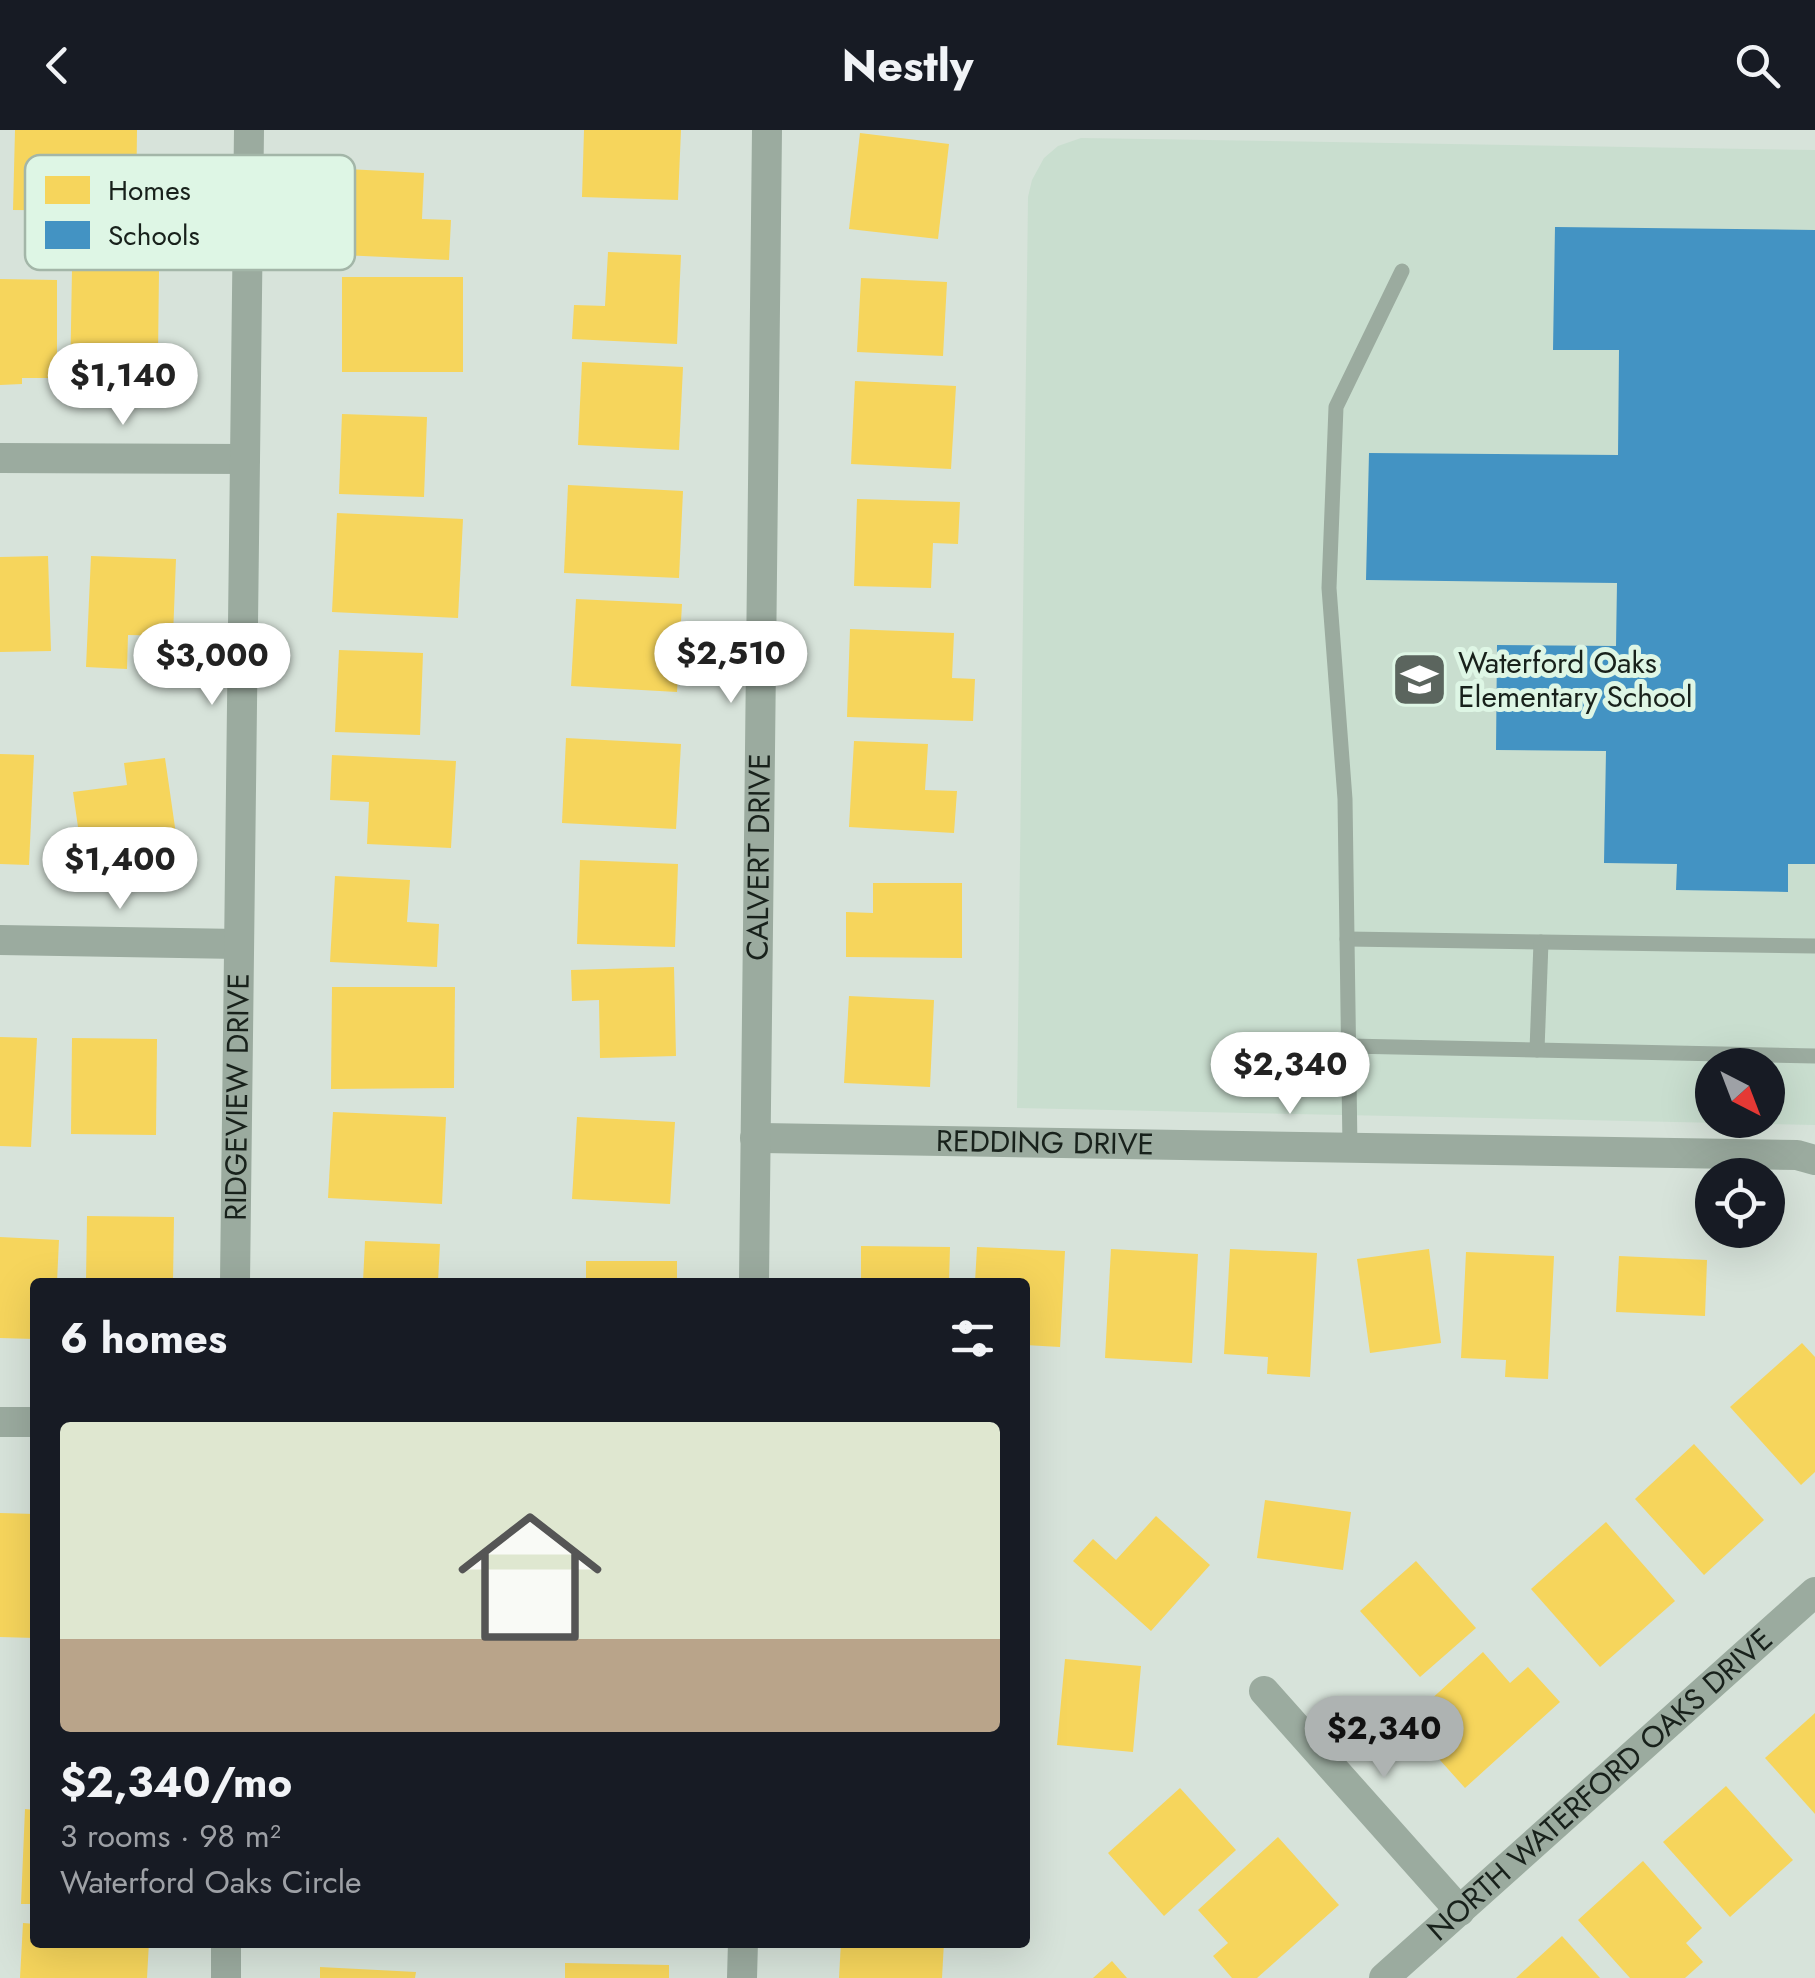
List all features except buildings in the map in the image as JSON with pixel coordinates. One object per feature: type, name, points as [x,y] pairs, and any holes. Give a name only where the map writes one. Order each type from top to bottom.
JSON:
[{"type":"street","name":"RIDGEVIEW DRIVE","points":[[249,130],[249,155]]},
{"type":"street","name":"CALVERT DRIVE","points":[[754,1278],[768,130]]},
{"type":"street","name":"RIDGEVIEW DRIVE","points":[[235,1278],[247,270]]},
{"type":"street","points":[[0,458],[245,459]]},
{"type":"street","points":[[0,940],[239,944]]},
{"type":"street","name":"REDDING DRIVE","points":[[756,1138],[1797,1155],[1815,1160]]},
{"type":"street","points":[[0,1422],[30,1422]]},
{"type":"street","name":"NORTH WATERFORD OAKS DRIVE","points":[[1384,1978],[1815,1592]]},
{"type":"street","points":[[1264,1691],[1460,1911]]},
{"type":"street","points":[[226,1948],[226,1978]]},
{"type":"street","points":[[742,1948],[742,1978]]},
{"type":"lane","points":[[1350,1148],[1345,799],[1329,588],[1336,407],[1402,272]]},
{"type":"lane","points":[[1347,940],[1815,946]]},
{"type":"lane","points":[[1538,1050],[1541,942]]},
{"type":"lane","points":[[1349,1046],[1815,1056]]},
{"type":"shaded area","name":"Waterford Oaks Elementary School","points":[[1081,138],[1815,150],[1815,1125],[1785,1124],[1785,1048],[1695,1048],[1695,1122],[1017,1108],[1028,197],[1044,158],[1058,146]]},
{"type":"place","name":"Waterford Oaks Elementary School","points":[[1419,680]]}]
